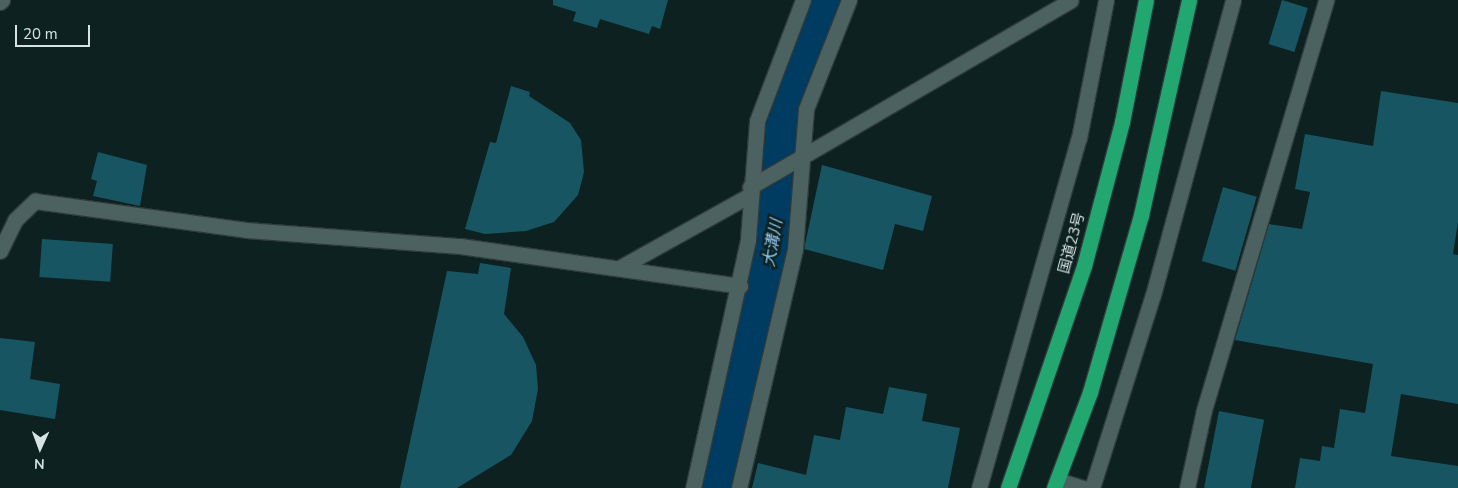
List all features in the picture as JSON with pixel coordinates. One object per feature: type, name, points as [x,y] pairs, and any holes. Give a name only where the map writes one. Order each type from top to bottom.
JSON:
[{"type":"highway","name":"国道23号","points":[[1008,488],[1084,266],[1122,122],[1146,0]]},
{"type":"highway","points":[[1055,484],[1090,392],[1141,215],[1189,0]]},
{"type":"street","points":[[693,488],[740,286],[758,121],[803,0]]},
{"type":"street","points":[[739,488],[795,249],[806,109],[849,0]]},
{"type":"street","points":[[619,268],[1071,0]]},
{"type":"street","points":[[979,488],[1023,348],[1079,138],[1106,0]]},
{"type":"street","points":[[1092,488],[1153,295],[1233,0]]},
{"type":"street","points":[[1187,488],[1204,410],[1326,0]]},
{"type":"street","points":[[0,251],[15,220],[35,202],[246,230],[460,246],[740,286]]},
{"type":"street","points":[[1055,484],[1083,488]]},
{"type":"building","points":[[553,0],[668,0],[660,29],[652,26],[649,34],[600,19],[597,28],[573,21],[576,12],[553,5]]},
{"type":"building","points":[[1282,0],[1308,8],[1294,52],[1269,44]]},
{"type":"building","points":[[511,86],[530,92],[529,96],[570,123],[581,140],[584,172],[578,195],[554,222],[526,231],[485,234],[465,229],[490,142],[496,143]]},
{"type":"building","points":[[1381,91],[1458,103],[1458,222],[1453,254],[1458,255],[1458,404],[1401,394],[1391,456],[1458,466],[1458,488],[1295,488],[1300,458],[1320,461],[1322,446],[1334,448],[1340,409],[1365,413],[1373,364],[1235,340],[1269,224],[1302,229],[1310,192],[1295,189],[1305,134],[1373,146]]},
{"type":"building","points":[[98,152],[147,165],[140,206],[93,196],[97,181],[91,179]]},
{"type":"building","points":[[822,165],[932,196],[923,231],[895,224],[883,270],[804,249]]},
{"type":"building","points":[[1223,187],[1257,197],[1235,271],[1202,261]]},
{"type":"building","points":[[42,239],[113,244],[110,282],[39,277]]},
{"type":"building","points":[[480,263],[511,268],[504,314],[523,337],[536,365],[538,389],[532,421],[511,455],[457,488],[400,488],[447,271],[478,274]]},
{"type":"building","points":[[0,338],[35,342],[30,379],[60,384],[55,419],[0,410]]},
{"type":"building","points":[[889,387],[927,394],[922,421],[960,428],[948,488],[752,488],[758,463],[806,475],[814,435],[840,440],[846,407],[883,414]]},
{"type":"building","points":[[1219,411],[1264,420],[1251,488],[1204,488]]},
{"type":"waterway","name":"大溝川","points":[[715,488],[773,254],[782,191],[782,127],[828,0]]}]
